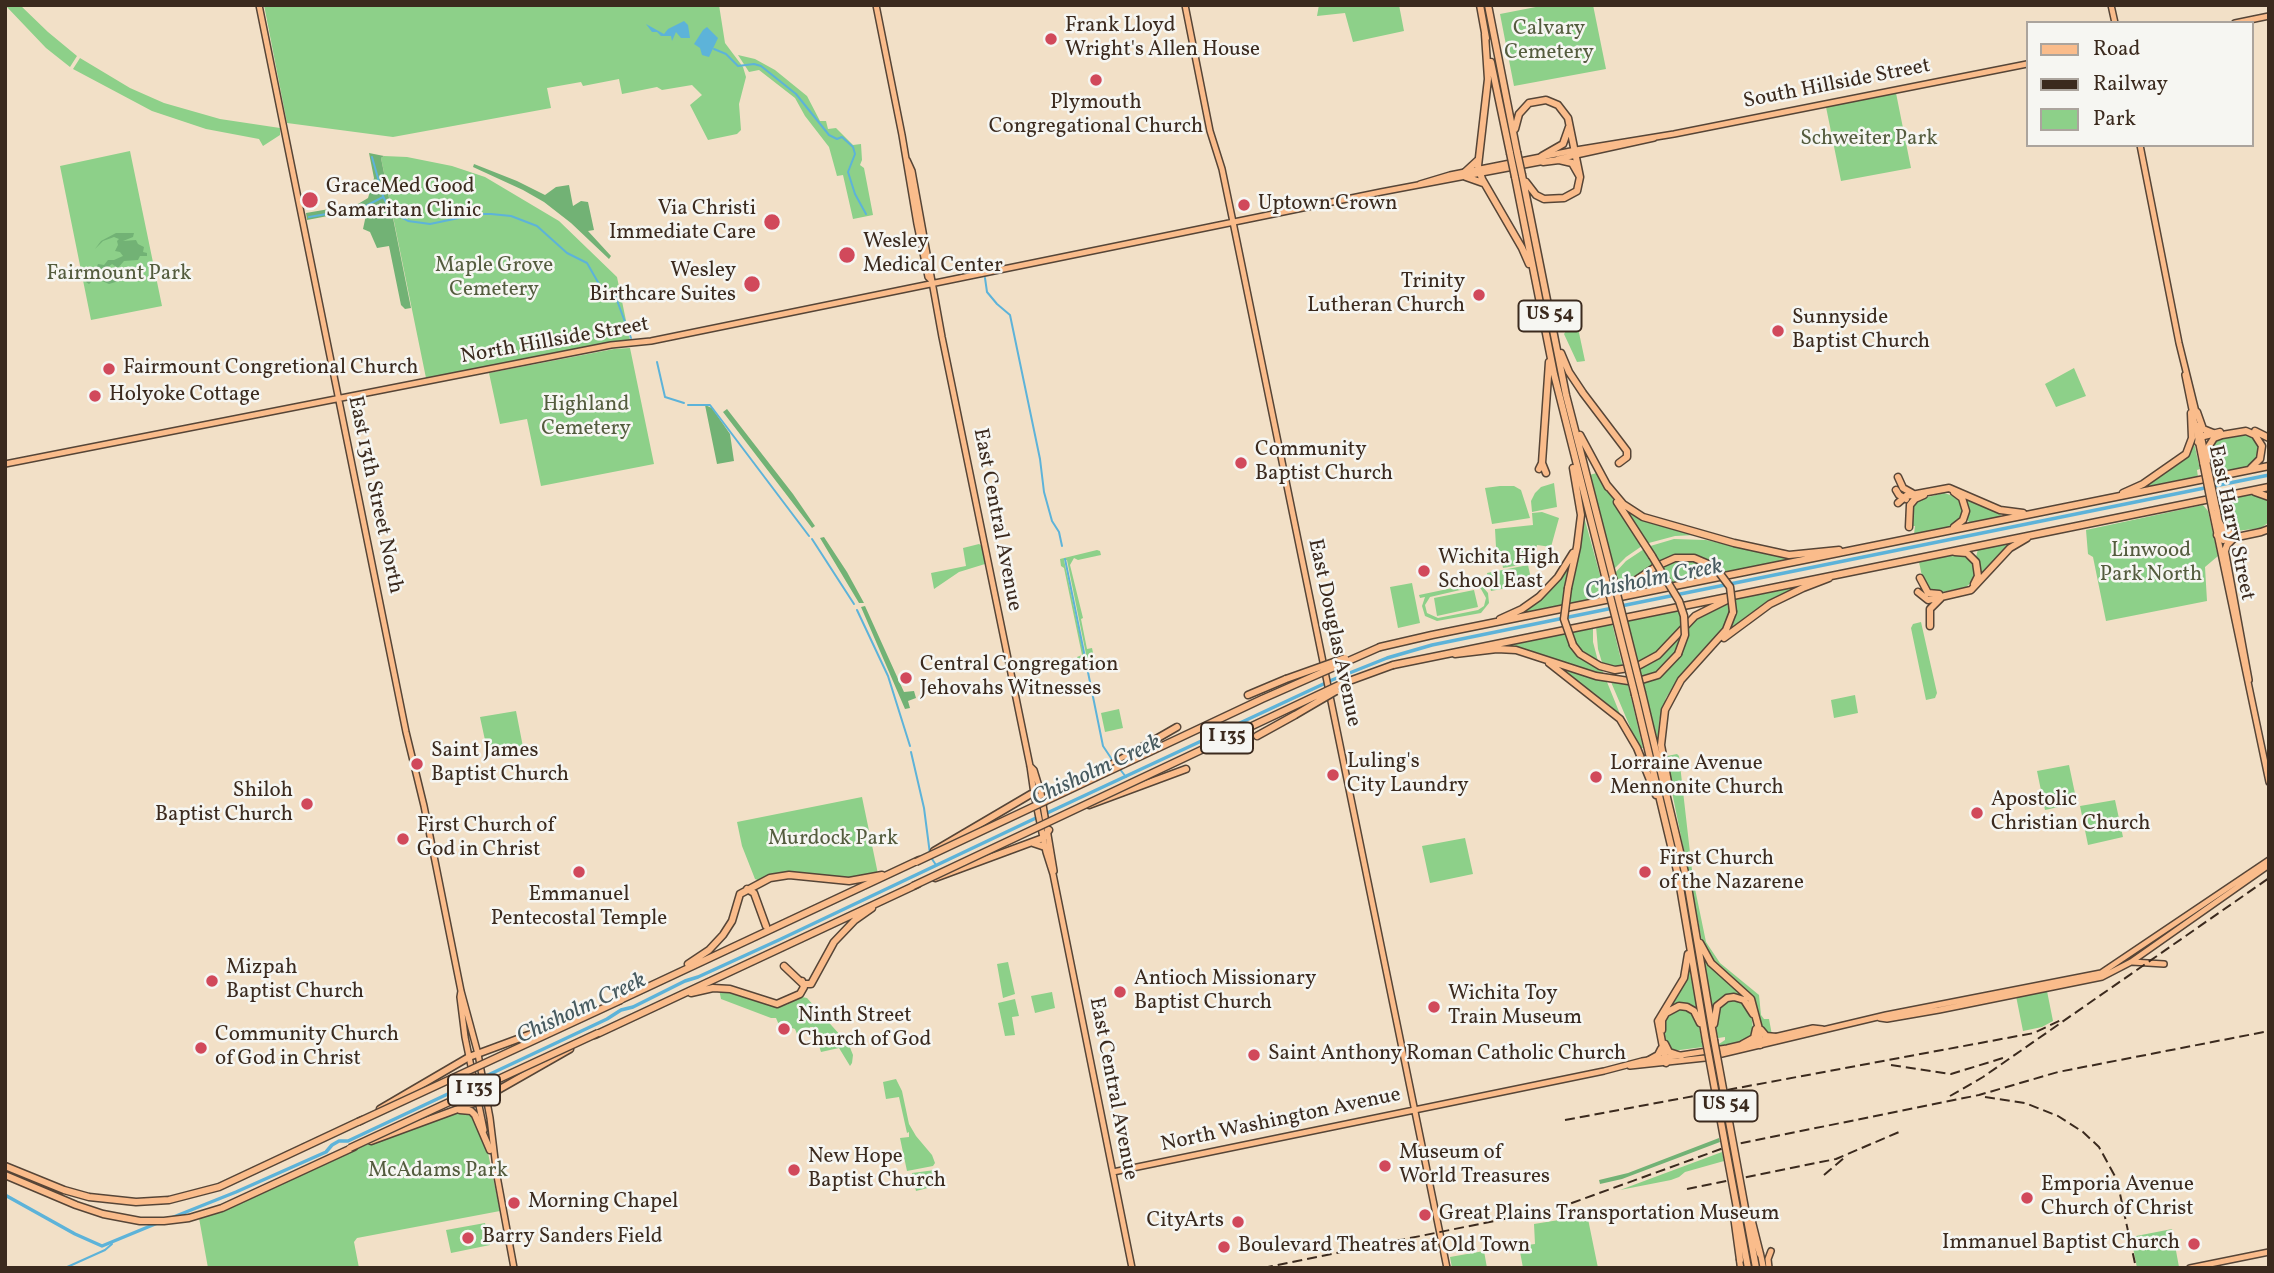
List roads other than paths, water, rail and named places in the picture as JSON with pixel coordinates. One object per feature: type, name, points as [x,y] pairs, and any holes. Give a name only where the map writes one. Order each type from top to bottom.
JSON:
[{"type":"highway","name":"US 54","points":[[1479,5],[1514,152],[1536,288],[1567,428],[1654,746],[1655,765],[1756,1268]]},
{"type":"highway","name":"US 54","points":[[1488,5],[1515,138],[1514,152]]},
{"type":"highway","points":[[1485,34],[1488,79],[1479,158],[1480,172],[1522,248],[1536,288]]},
{"type":"highway","points":[[1515,138],[1518,114],[1526,105],[1546,100],[1558,104],[1566,113],[1569,122],[1580,177],[1577,191],[1553,200],[1536,195],[1518,176]]},
{"type":"highway","points":[[1542,159],[1563,144],[1569,133],[1569,122]]},
{"type":"highway","points":[[1479,158],[1466,174],[1485,184]]},
{"type":"highway","points":[[1542,159],[1567,161],[1575,167],[1580,177]]},
{"type":"highway","name":"US 54","points":[[1518,176],[1566,395],[1575,456]]},
{"type":"highway","points":[[1552,328],[1569,372],[1627,451],[1637,455]]},
{"type":"highway","points":[[1546,473],[1540,466],[1548,382],[1547,340]]},
{"type":"highway","points":[[1432,655],[1497,649],[1516,650],[1596,676],[1635,682],[1658,675],[1678,654],[1685,635],[1684,616],[1679,601],[1589,455],[1566,395]]},
{"type":"highway","points":[[2096,501],[2136,488],[2179,461],[2199,434],[2194,412]]},
{"type":"highway","points":[[2194,412],[2199,434]]},
{"type":"highway","points":[[2199,434],[2245,428],[2269,438]]},
{"type":"highway","points":[[2205,464],[2207,449],[2214,438],[2242,431],[2255,435],[2261,442],[2263,452],[2258,463],[2224,475]]},
{"type":"highway","points":[[1619,463],[1627,457],[1627,451]]},
{"type":"highway","points":[[1575,456],[1580,477],[1581,515],[1564,619],[1573,645],[1586,658],[1615,670],[1636,667],[1658,655],[1689,620],[1706,609],[1727,599],[1771,587]]},
{"type":"highway","points":[[1467,628],[2269,466]]},
{"type":"highway","points":[[1898,477],[1905,491],[1921,494],[1954,492],[1962,498],[1966,511],[1960,524],[1928,535]]},
{"type":"highway","points":[[1607,485],[1623,504],[1643,517],[1772,552],[1800,555],[1867,548]]},
{"type":"highway","name":"I 135","points":[[5,1176],[88,1209],[126,1219],[164,1221],[209,1212],[1376,670],[1432,655],[2269,487]]},
{"type":"highway","points":[[1896,491],[1900,501],[1952,488],[2008,512],[2046,511]]},
{"type":"highway","points":[[2236,493],[2261,492],[2269,497]]},
{"type":"highway","points":[[1909,527],[1910,505],[1921,494]]},
{"type":"highway","points":[[2219,522],[2225,532],[2236,536]]},
{"type":"highway","points":[[2220,539],[2269,527]]},
{"type":"highway","points":[[1924,599],[1971,590],[2017,543],[2059,529]]},
{"type":"highway","points":[[2223,552],[2228,542],[2236,536]]},
{"type":"highway","points":[[1467,628],[1514,613],[1539,597],[1566,566],[1578,538]]},
{"type":"highway","points":[[1930,626],[1933,603],[1941,596],[1966,589],[1978,576],[1978,566],[1971,556],[1962,552],[1946,551]]},
{"type":"highway","points":[[1572,607],[1613,595],[1657,566],[1675,558],[1694,558],[1715,567],[1730,587],[1732,612],[1727,630],[1681,680],[1669,699],[1654,746],[1655,765]]},
{"type":"highway","points":[[1704,656],[1741,624],[1781,598],[1831,578],[1888,563]]},
{"type":"highway","points":[[1920,578],[1928,593],[1941,596]]},
{"type":"highway","points":[[1918,592],[1924,599]]},
{"type":"highway","points":[[1920,606],[1924,599]]},
{"type":"highway","name":"I 135","points":[[5,1164],[78,1195],[99,1199],[136,1202],[169,1200],[219,1187],[1344,662],[1380,647],[1467,628]]},
{"type":"highway","points":[[1248,695],[1380,647]]},
{"type":"highway","points":[[1532,654],[1553,666],[1620,719],[1637,748],[1655,765]]},
{"type":"highway","points":[[1257,736],[1376,670]]},
{"type":"highway","points":[[1067,790],[1177,727]]},
{"type":"highway","name":"US 54","points":[[1655,765],[1680,850],[1694,917],[1730,1172],[1748,1268]]},
{"type":"highway","points":[[1063,814],[1186,769]]},
{"type":"highway","points":[[916,862],[998,812],[1034,794],[1039,804]]},
{"type":"highway","points":[[913,886],[1043,838],[1049,831]]},
{"type":"highway","points":[[1017,848],[1034,843],[1045,847]]},
{"type":"highway","points":[[647,987],[696,959],[715,944],[732,920],[740,894],[747,889],[782,875],[842,881],[864,879],[904,867]]},
{"type":"highway","points":[[747,889],[754,893],[766,926]]},
{"type":"highway","points":[[784,966],[807,986],[813,982],[824,958],[841,934],[861,915],[896,893]]},
{"type":"highway","points":[[1694,917],[1706,956],[1751,999],[1760,1042]]},
{"type":"highway","points":[[1666,1060],[1658,1021],[1687,967],[1688,931]]},
{"type":"highway","points":[[663,1002],[700,990],[723,988],[777,1004],[800,994],[802,981]]},
{"type":"highway","points":[[1710,1041],[1715,1011],[1720,1002],[1727,998],[1738,998],[1747,1003],[1758,1029],[1766,1036],[1776,1037]]},
{"type":"highway","points":[[358,1122],[469,1058],[621,1000]]},
{"type":"highway","points":[[1666,1060],[1662,1020],[1669,1010],[1679,1006],[1688,1007],[1697,1014],[1710,1041]]},
{"type":"highway","points":[[1743,1044],[1754,1038],[1758,1029]]},
{"type":"highway","points":[[350,1148],[486,1098],[598,1033]]},
{"type":"highway","points":[[1649,1060],[1660,1052],[1660,1036]]},
{"type":"highway","points":[[1665,1044],[1669,1052],[1681,1056]]},
{"type":"highway","points":[[469,1058],[480,1066]]},
{"type":"highway","points":[[475,1092],[486,1098]]},
{"type":"highway","points":[[455,1110],[466,1110],[475,1115],[490,1150]]},
{"type":"highway","points":[[1730,1172],[1741,1264]]},
{"type":"highway","points":[[1738,1172],[1763,1268]]},
{"type":"main road","name":"East 13th Street North","points":[[259,5],[406,732],[424,806],[461,991],[478,1054],[514,1268]]},
{"type":"main road","name":"East Central Avenue","points":[[876,5],[928,277],[932,282]]},
{"type":"main road","name":"East Douglas Avenue","points":[[1185,5],[1210,131],[1222,169],[1363,847],[1447,1268]]},
{"type":"main road","points":[[2244,21],[2268,16]]},
{"type":"main road","name":"South Hillside Street","points":[[1233,222],[1419,184],[1422,186],[1466,174],[1640,138],[1654,138],[2025,64]]},
{"type":"main road","points":[[2140,147],[2194,412]]},
{"type":"main road","name":"East Central Avenue","points":[[906,162],[910,163],[1034,794]]},
{"type":"main road","name":"North Hillside Street","points":[[5,464],[611,345],[651,341],[1233,222]]},
{"type":"main road","name":"East Harry Street","points":[[2199,434],[2245,676],[2249,683],[2269,782]]},
{"type":"main road","name":"East Harry Street","points":[[2214,510],[2219,522],[2220,539]]},
{"type":"main road","name":"East Central Avenue","points":[[1030,766],[1034,770],[1040,825],[1053,874],[1132,1268]]},
{"type":"main road","name":"East Central Avenue","points":[[1039,804],[1047,821],[1053,874]]},
{"type":"main road","points":[[1880,1018],[1940,1010],[2102,977],[2131,962],[2269,863]]},
{"type":"main road","points":[[1629,1065],[1760,1042],[2091,976],[2118,963],[2269,863]]},
{"type":"main road","points":[[2118,963],[2164,964]]},
{"type":"main road","name":"East 13th Street North","points":[[461,991],[475,1092],[497,1176]]},
{"type":"main road","points":[[1629,1065],[1649,1060],[1695,1059],[1813,1028],[1822,1029]]},
{"type":"main road","name":"North Washington Avenue","points":[[1113,1172],[1629,1065]]},
{"type":"main road","points":[[1769,1268],[1771,1251]]},
{"type":"main road","points":[[2190,1268],[2269,1252]]},
{"type":"water","points":[[684,21],[688,25],[690,38],[681,38],[676,32],[672,41],[671,36],[652,32],[646,24],[664,34]]},
{"type":"water","points":[[707,27],[718,38],[709,57],[702,55],[700,48],[694,44]]},
{"type":"waterway","points":[[714,49],[726,54],[738,66],[761,66],[796,94],[829,135],[837,139],[842,137],[853,147],[855,154],[848,172],[855,194],[866,214]]},
{"type":"waterway","points":[[372,157],[390,211],[408,221],[430,224],[478,214],[491,214],[511,216],[537,226],[567,253],[587,263],[599,284],[615,295],[631,338]]},
{"type":"waterway","points":[[309,217],[362,208],[383,197]]},
{"type":"waterway","points":[[985,278],[987,292],[1010,315],[1040,459],[1044,492],[1062,546]]},
{"type":"waterway","points":[[657,362],[665,397],[684,403]]},
{"type":"waterway","points":[[688,405],[710,405],[809,536]]},
{"type":"waterway","name":"Chisholm Creek","points":[[1621,606],[2269,475]]},
{"type":"waterway","points":[[812,539],[854,604]]},
{"type":"waterway","points":[[1065,559],[1103,746],[1113,761]]},
{"type":"waterway","name":"Chisholm Creek","points":[[1045,814],[1332,680],[1387,658],[1432,645],[1613,608]]},
{"type":"waterway","points":[[857,610],[888,676],[910,746]]},
{"type":"waterway","points":[[911,752],[924,808],[930,854]]},
{"type":"waterway","points":[[1119,768],[1126,777]]},
{"type":"waterway","name":"Chisholm Creek","points":[[171,1218],[326,1152],[339,1141],[348,1141],[621,1010],[633,1007],[781,939],[1038,817]]},
{"type":"waterway","points":[[932,859],[936,865]]},
{"type":"waterway","name":"Chisholm Creek","points":[[5,1195],[102,1246],[160,1222]]},
{"type":"waterway","points":[[65,1268],[105,1250],[112,1244]]},
{"type":"railway","points":[[1950,1096],[1983,1077],[2269,878]]},
{"type":"railway","points":[[1565,1120],[2034,1033],[2063,1019]]},
{"type":"railway","points":[[1263,1268],[1558,1208],[1732,1145],[1979,1095],[2058,1072],[2269,1031]]},
{"type":"railway","points":[[1891,1065],[1951,1074],[2003,1058]]},
{"type":"railway","points":[[1985,1097],[2025,1103],[2058,1116],[2083,1132],[2099,1147],[2117,1180],[2136,1268]]},
{"type":"railway","points":[[1687,1189],[1836,1159],[1899,1132]]},
{"type":"railway","points":[[1824,1175],[1844,1158]]},
{"type":"place","name":"Frank Lloyd Wright's Allen House","points":[[1051,39]]},
{"type":"place","name":"Plymouth Congregational Church","points":[[1096,80]]},
{"type":"place","name":"GraceMed Good Samaritan Clinic","points":[[310,200]]},
{"type":"place","name":"Uptown Crown","points":[[1244,205]]},
{"type":"place","name":"Via Christi Immediate Care","points":[[772,222]]},
{"type":"place","name":"Wesley Medical Center","points":[[847,255]]},
{"type":"place","name":"Wesley Birthcare Suites","points":[[752,284]]},
{"type":"place","name":"Trinity Lutheran Church","points":[[1479,295]]},
{"type":"place","name":"Sunnyside Baptist Church","points":[[1778,331]]},
{"type":"place","name":"Fairmount Congretional Church","points":[[109,369]]},
{"type":"place","name":"Holyoke Cottage","points":[[95,396]]},
{"type":"place","name":"Community Baptist Church","points":[[1241,463]]},
{"type":"place","name":"Wichita High School East","points":[[1424,571]]},
{"type":"place","name":"Central Congregation Jehovahs Witnesses","points":[[906,678]]},
{"type":"place","name":"Saint James Baptist Church","points":[[417,764]]},
{"type":"place","name":"Luling's City Laundry","points":[[1333,775]]},
{"type":"place","name":"Lorraine Avenue Mennonite Church","points":[[1596,777]]},
{"type":"place","name":"Shiloh Baptist Church","points":[[307,804]]},
{"type":"place","name":"Apostolic Christian Church","points":[[1977,813]]},
{"type":"place","name":"First Church of God in Christ","points":[[403,839]]},
{"type":"place","name":"Emmanuel Pentecostal Temple","points":[[579,872]]},
{"type":"place","name":"First Church of the Nazarene","points":[[1645,872]]},
{"type":"place","name":"Mizpah Baptist Church","points":[[212,981]]},
{"type":"place","name":"Antioch Missionary Baptist Church","points":[[1120,992]]},
{"type":"place","name":"Wichita Toy Train Museum","points":[[1434,1007]]},
{"type":"place","name":"Ninth Street Church of God","points":[[784,1029]]},
{"type":"place","name":"Community Church of God in Christ","points":[[201,1048]]},
{"type":"place","name":"Saint Anthony Roman Catholic Church","points":[[1254,1055]]},
{"type":"place","name":"Museum of World Treasures","points":[[1385,1166]]},
{"type":"place","name":"New Hope Baptist Church","points":[[794,1170]]},
{"type":"place","name":"Emporia Avenue Church of Christ","points":[[2027,1198]]},
{"type":"place","name":"Morning Chapel","points":[[514,1203]]},
{"type":"place","name":"Great Plains Transportation Museum","points":[[1425,1215]]},
{"type":"place","name":"CityArts","points":[[1238,1222]]},
{"type":"place","name":"Barry Sanders Field","points":[[468,1238]]},
{"type":"place","name":"Immanuel Baptist Church","points":[[2194,1244]]},
{"type":"place","name":"Boulevard Theatres at Old Town","points":[[1224,1247]]},
{"type":"park label","name":"Calvary Cemetery","points":[[1549,42]]},
{"type":"park label","name":"Schweiter Park","points":[[1869,140]]},
{"type":"park label","name":"Fairmount Park","points":[[119,275]]},
{"type":"park label","name":"Maple Grove Cemetery","points":[[494,279]]},
{"type":"park label","name":"Highland Cemetery","points":[[586,418]]},
{"type":"park label","name":"Linwood Park North","points":[[2151,564]]},
{"type":"park label","name":"Murdock Park","points":[[833,840]]},
{"type":"park label","name":"McAdams Park","points":[[438,1172]]}]
